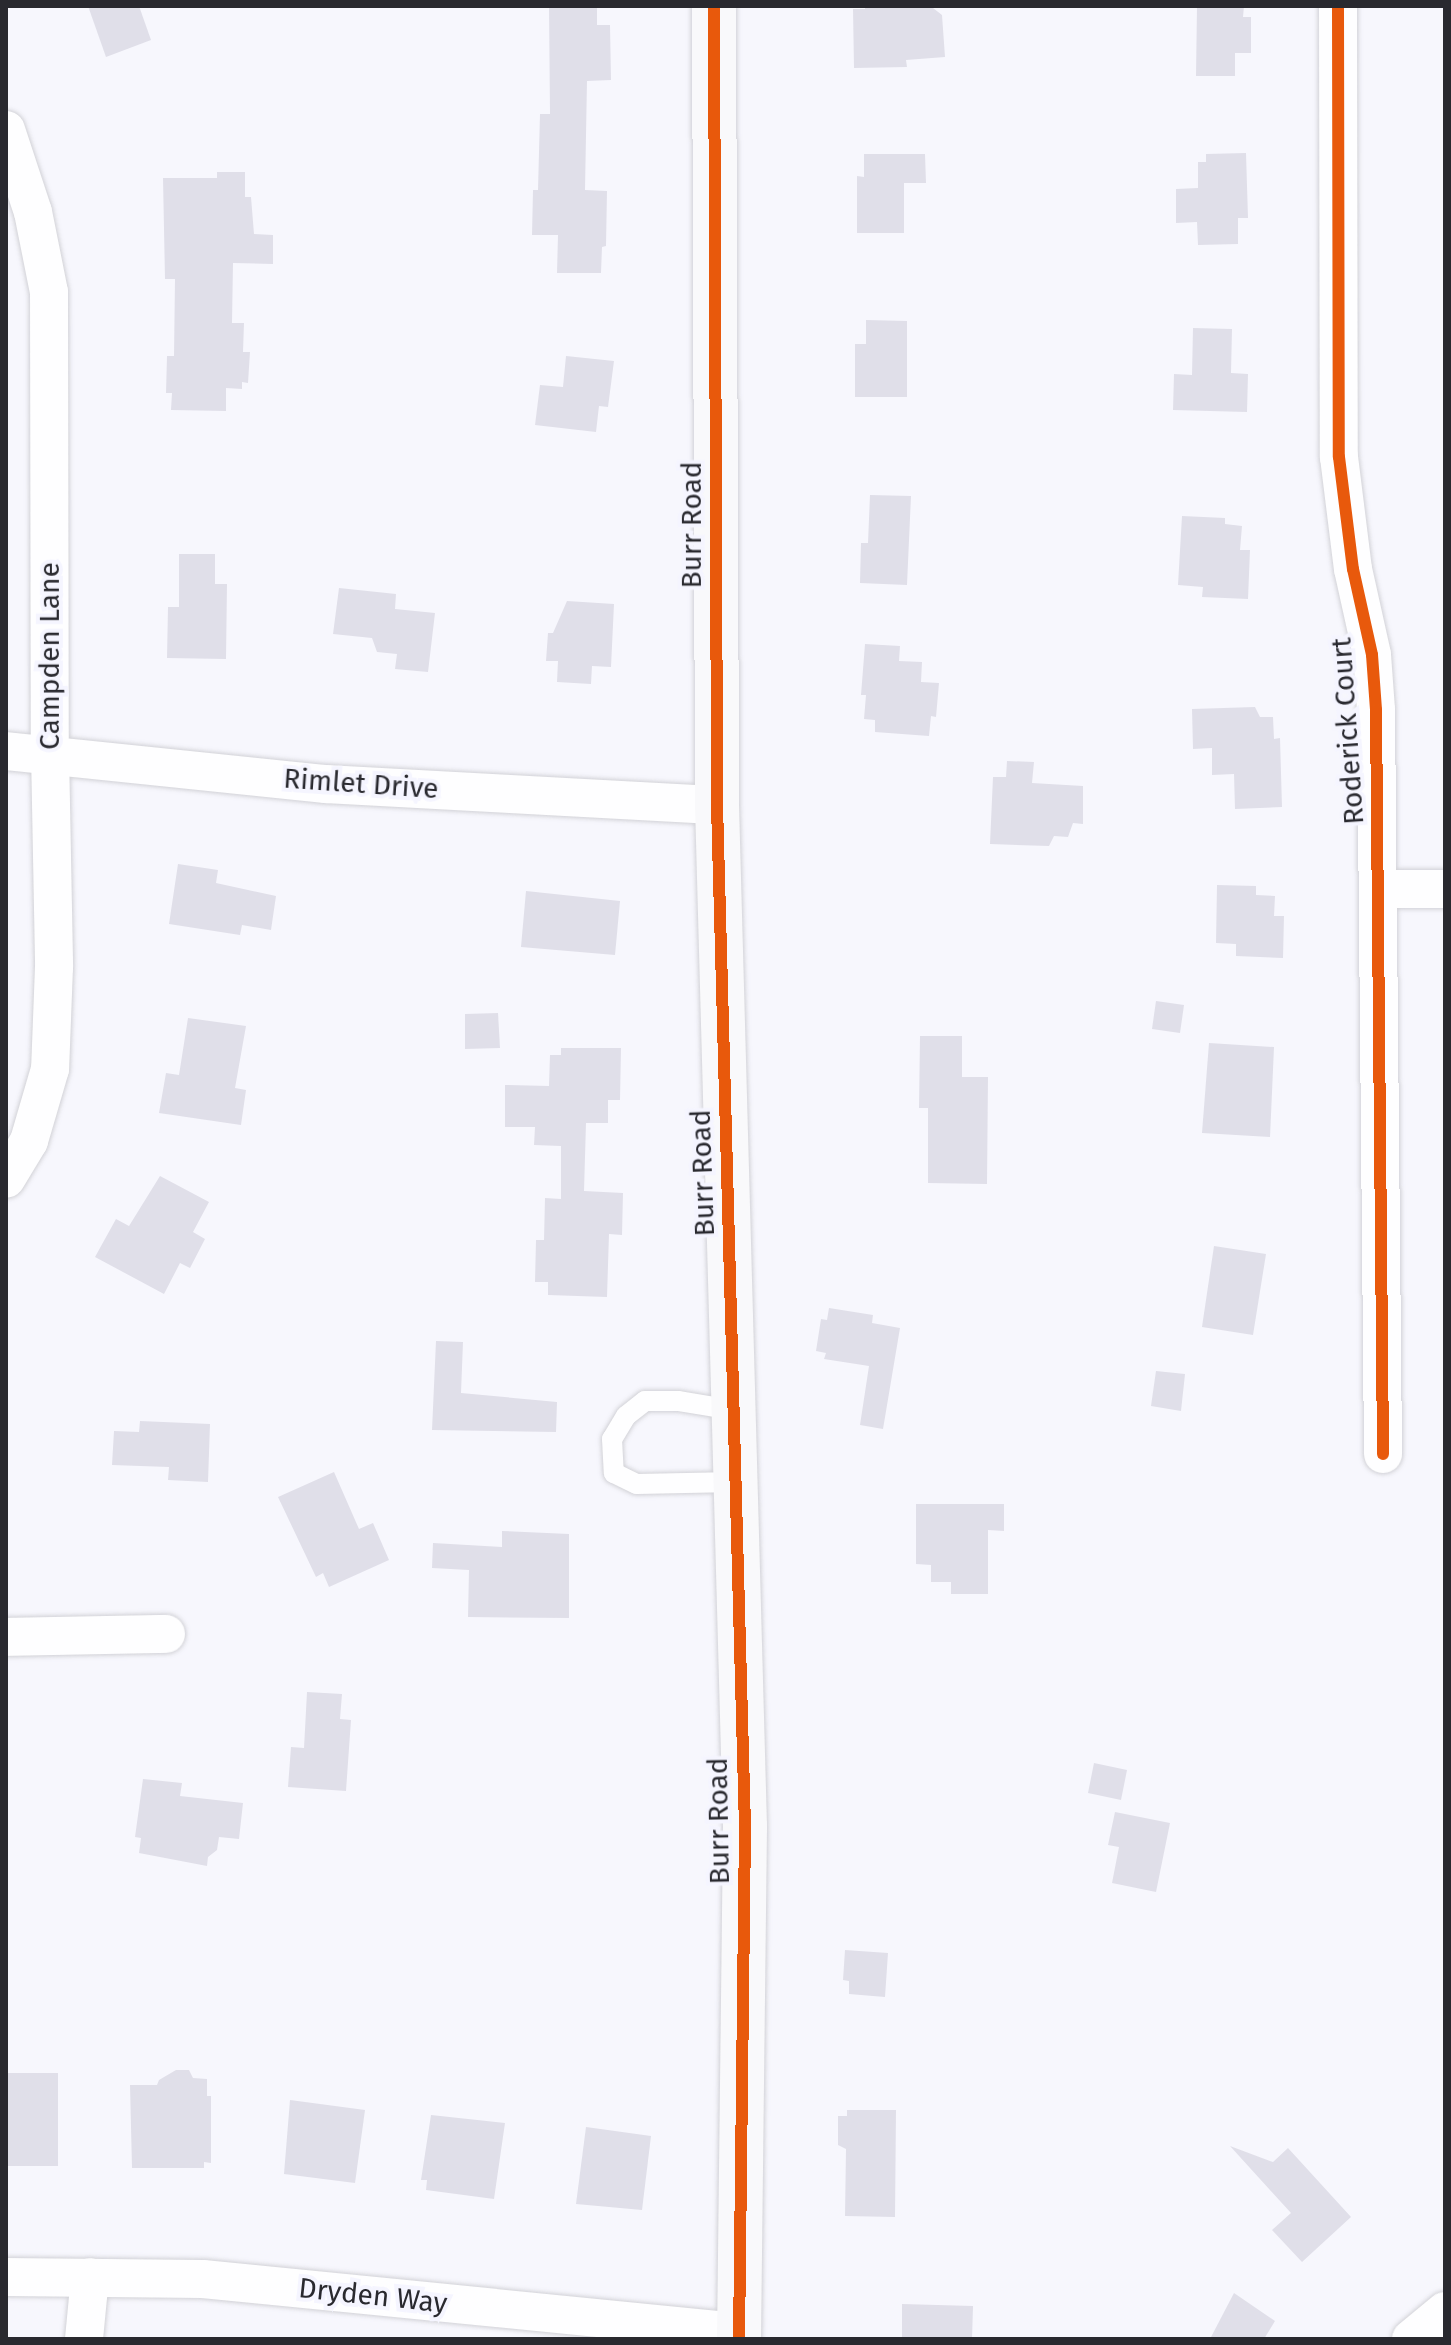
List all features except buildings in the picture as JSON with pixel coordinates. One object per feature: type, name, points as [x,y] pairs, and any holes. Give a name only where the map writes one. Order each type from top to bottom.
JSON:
[{"type":"street","name":"Burr Road","points":[[714,6],[717,805],[745,1827],[739,2336]]},
{"type":"street","name":"Roderick Court","points":[[1338,6],[1339,457],[1353,569],[1372,655],[1379,889],[1383,1454]]},
{"type":"street","name":"Campden Lane","points":[[6,130],[33,212],[49,292],[50,752],[54,967],[50,1069],[29,1141],[6,1179]]},
{"type":"street","name":"Rimlet Drive","points":[[6,751],[50,752],[326,784],[717,805]]},
{"type":"street","points":[[1379,889],[1445,889]]},
{"type":"street","points":[[6,1637],[166,1634]]},
{"type":"street","name":"Dryden Way","points":[[6,2277],[203,2279],[739,2336]]},
{"type":"street","points":[[84,2339],[90,2277]]},
{"type":"street","points":[[1411,2339],[1445,2311]]},
{"type":"lane","points":[[733,1410],[678,1401],[645,1401],[626,1416],[612,1439],[614,1473],[637,1484],[735,1482]]},
{"type":"cycle path","points":[[714,6],[717,805],[745,1827],[739,2339]]},
{"type":"cycle path","points":[[1338,6],[1339,457],[1353,569],[1372,655],[1376,710],[1383,1454]]}]
